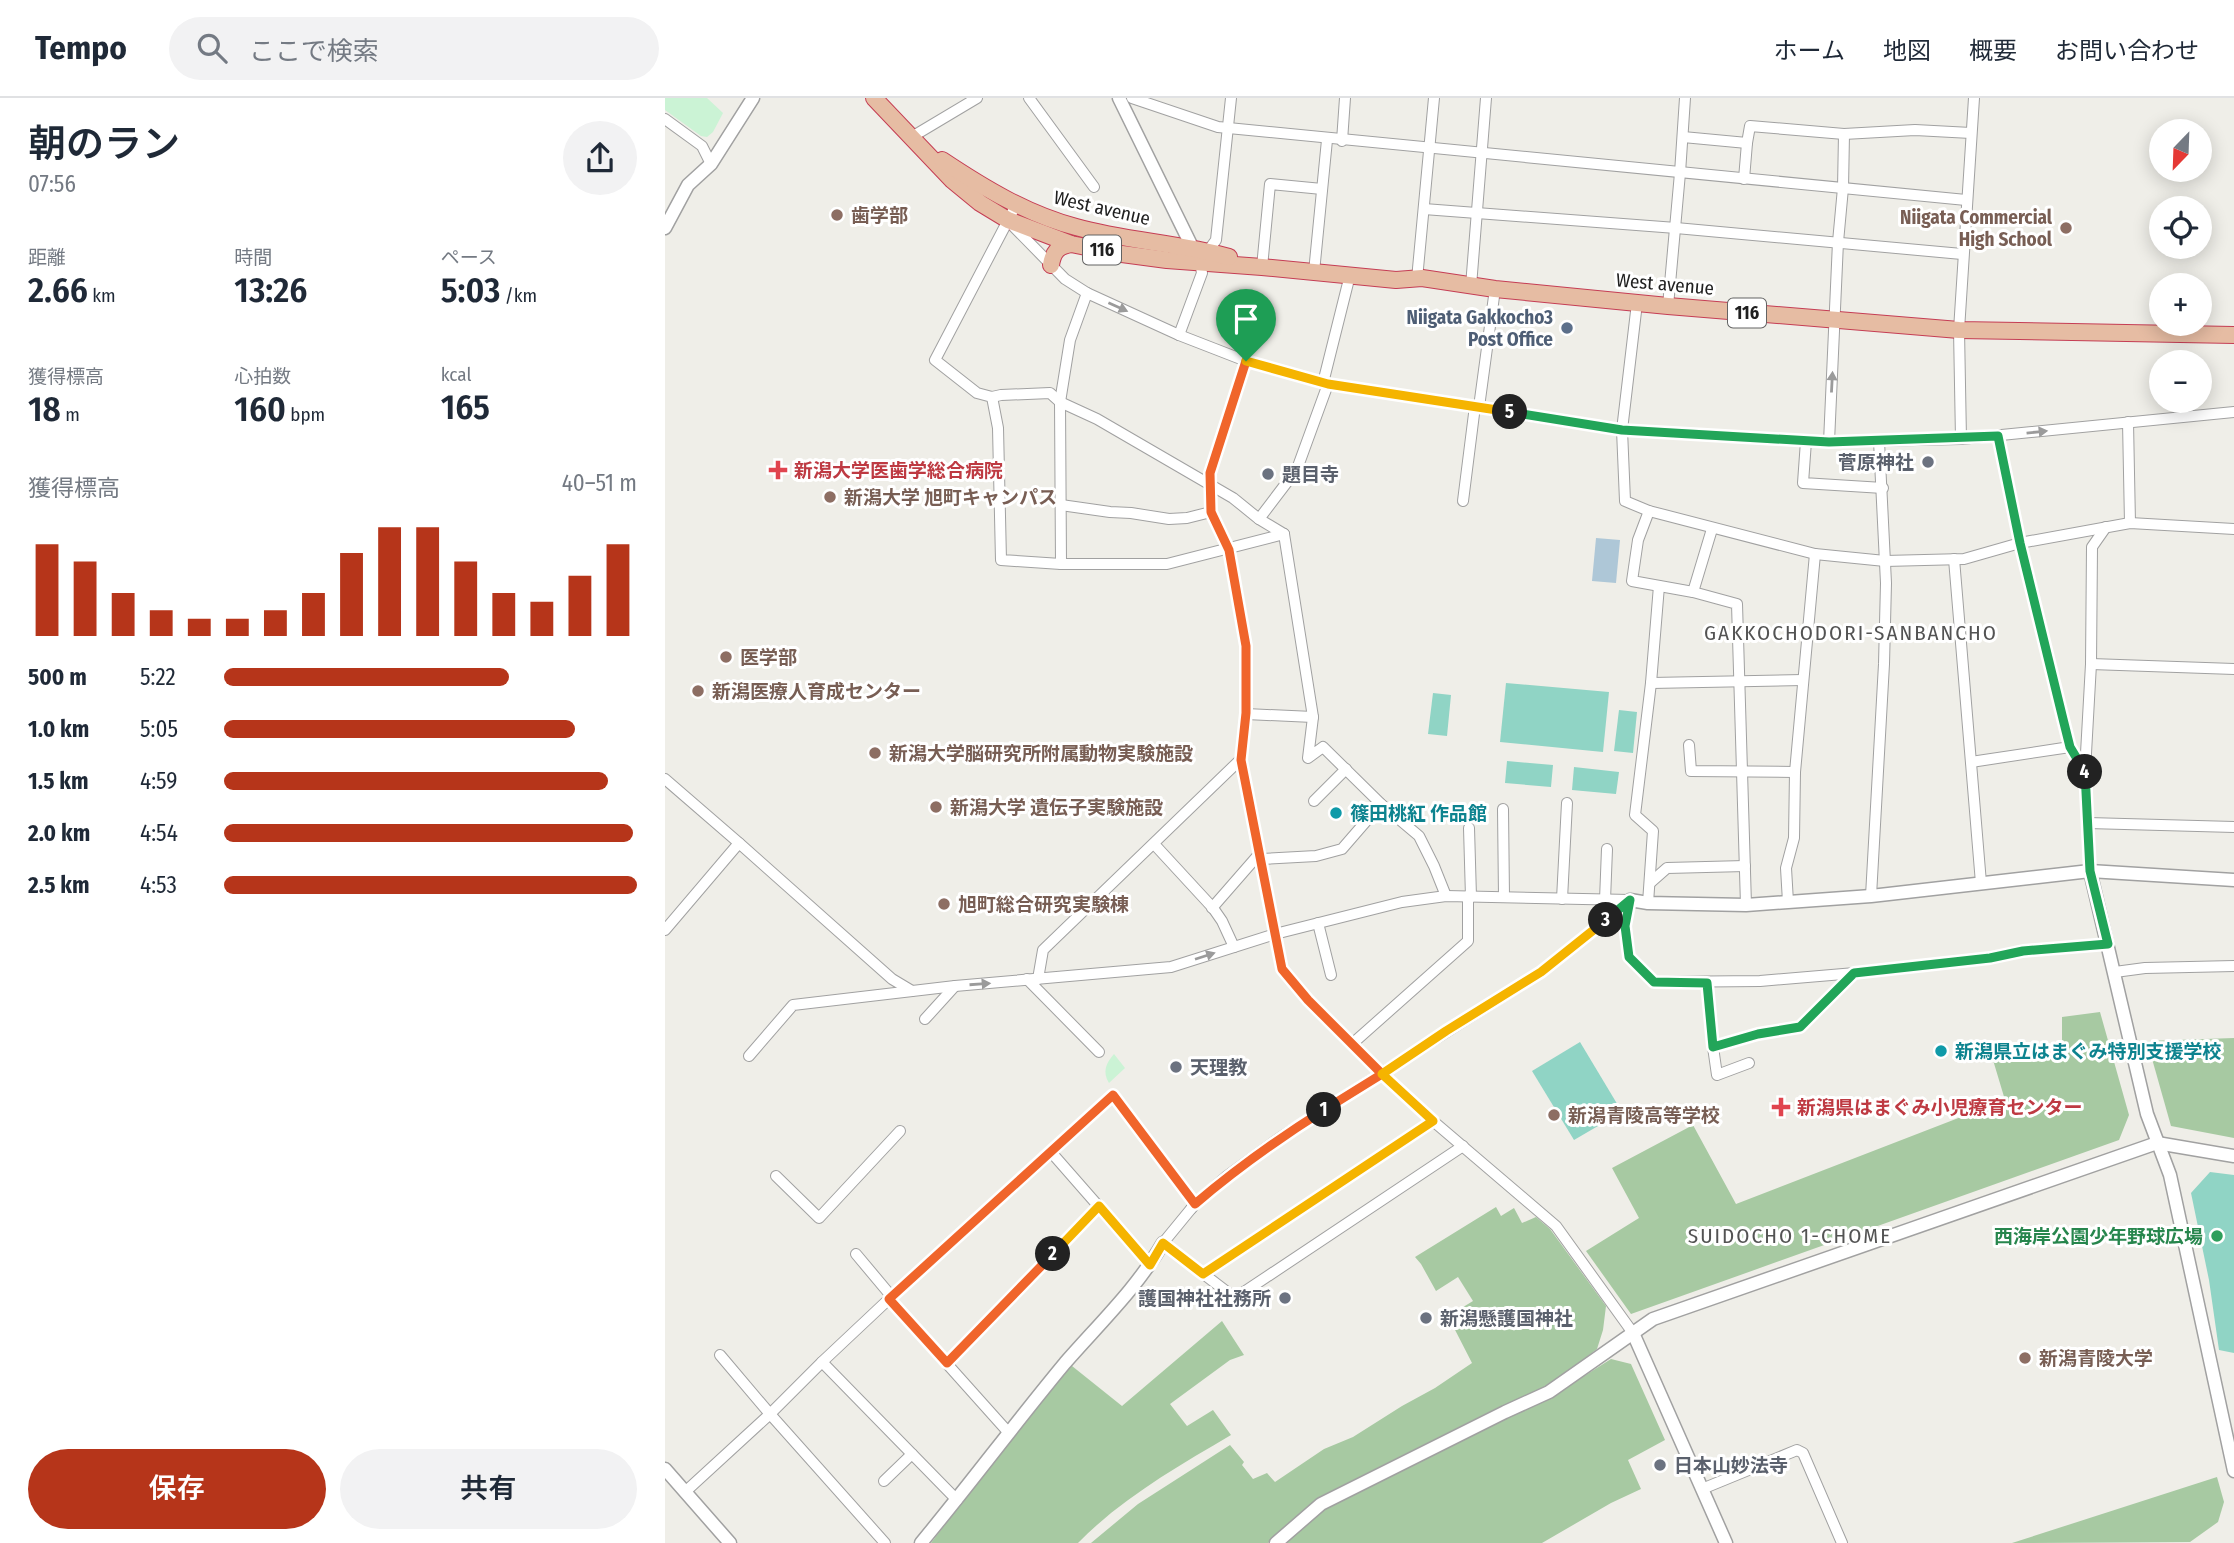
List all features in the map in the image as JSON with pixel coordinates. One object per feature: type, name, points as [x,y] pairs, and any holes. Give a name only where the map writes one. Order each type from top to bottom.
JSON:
[{"type":"highway","name":"West avenue","points":[[874,98],[952,180],[980,203],[1008,220],[1071,244],[1155,259],[1200,254]]},
{"type":"highway","name":"West avenue","points":[[910,138],[989,191],[1016,205],[1076,227],[1262,267],[1396,280],[1417,279],[1668,306],[1959,330],[2234,335]]},
{"type":"highway","points":[[1051,265],[1061,245],[1071,244]]},
{"type":"street","points":[[665,228],[688,186],[711,164],[753,98]]},
{"type":"street","points":[[910,138],[977,98]]},
{"type":"street","points":[[1029,98],[1094,187]]},
{"type":"street","points":[[1119,98],[1200,254],[1202,273],[1179,334]]},
{"type":"street","points":[[1132,98],[1229,129],[1966,200]]},
{"type":"street","points":[[1200,254],[1216,240],[1231,98]]},
{"type":"street","points":[[1342,141],[1345,98]]},
{"type":"street","points":[[1417,279],[1434,98]]},
{"type":"street","points":[[1471,286],[1486,98]]},
{"type":"street","points":[[1668,306],[1681,173],[1685,98]]},
{"type":"street","points":[[1961,439],[1959,330],[1973,98]]},
{"type":"street","points":[[665,119],[702,146],[711,164]]},
{"type":"street","points":[[1744,179],[1750,126],[1844,134],[1915,130],[1971,133]]},
{"type":"street","points":[[1829,442],[1844,134]]},
{"type":"street","points":[[1683,137],[1747,143]]},
{"type":"street","points":[[1314,272],[1327,140]]},
{"type":"street","points":[[1262,267],[1270,184],[1322,189]]},
{"type":"street","points":[[1016,205],[935,360],[977,393],[992,397],[1001,394],[1050,393],[1060,402],[1097,419],[1233,498],[1259,519],[1284,534]]},
{"type":"street","points":[[1424,209],[1962,254]]},
{"type":"street","points":[[1008,220],[1066,279],[1087,293],[1246,361],[1326,383],[1622,430],[1829,442],[1961,439],[2234,412]]},
{"type":"street","points":[[1259,519],[1297,469],[1326,383],[1350,275]]},
{"type":"street","points":[[1463,501],[1495,289]]},
{"type":"street","points":[[1061,564],[1060,402],[1070,340],[1087,293]]},
{"type":"street","points":[[1637,303],[1622,430],[1625,501],[1649,511],[1815,554],[1885,561],[1964,559],[2020,543],[2130,523],[2234,528]]},
{"type":"street","points":[[1246,361],[1210,473],[1209,484],[1211,512],[1229,550],[1246,646],[1246,713],[1241,760],[1282,969],[1308,1000],[1382,1074],[1556,1226],[1633,1333],[1726,1543]]},
{"type":"street","points":[[992,397],[998,428],[1001,560],[1061,564],[1167,564],[1284,534]]},
{"type":"street","points":[[2127,422],[2130,523]]},
{"type":"street","points":[[1998,436],[2020,543],[2070,747],[2085,771]]},
{"type":"street","points":[[1806,441],[1803,483],[1883,488]]},
{"type":"street","points":[[1871,896],[1884,664],[1885,561],[1879,441]]},
{"type":"street","points":[[1061,505],[1169,519],[1211,512]]},
{"type":"street","points":[[1649,511],[1638,540],[1632,581],[1693,592],[1737,604],[1746,905]]},
{"type":"street","points":[[2106,527],[2092,547],[2091,664],[2085,771],[2090,871],[2147,1114],[2170,1175],[2234,1471]]},
{"type":"street","points":[[1693,592],[1712,528]]},
{"type":"street","points":[[1284,534],[1313,717],[1308,758],[1323,747],[1381,804],[1419,836],[1446,896]]},
{"type":"street","points":[[1788,902],[1786,868],[1794,838],[1795,772],[1815,554]]},
{"type":"street","points":[[1954,559],[1981,883]]},
{"type":"street","points":[[1649,903],[1653,831],[1635,816],[1651,683],[1659,586]]},
{"type":"street","points":[[2091,664],[2234,668]]},
{"type":"street","points":[[1651,683],[1804,680]]},
{"type":"street","points":[[1246,713],[1313,717]]},
{"type":"street","points":[[1689,745],[1691,771],[1795,772]]},
{"type":"street","points":[[1971,762],[2070,747]]},
{"type":"street","points":[[1032,979],[1043,950],[1241,760]]},
{"type":"street","points":[[1314,801],[1346,769]]},
{"type":"street","points":[[665,779],[892,979],[912,991]]},
{"type":"street","points":[[1562,899],[1567,803]]},
{"type":"street","points":[[1212,908],[1260,856],[1316,856],[1342,849],[1381,804]]},
{"type":"street","points":[[1503,809],[1504,897]]},
{"type":"street","points":[[2088,823],[2234,827]]},
{"type":"street","points":[[1352,1044],[1468,941],[1469,828]]},
{"type":"street","points":[[665,930],[739,843]]},
{"type":"street","points":[[1154,844],[1212,908],[1222,921],[1234,947]]},
{"type":"street","points":[[1605,900],[1607,849]]},
{"type":"street","points":[[1650,883],[1667,868],[1745,866]]},
{"type":"street","points":[[749,1056],[793,1006],[955,986],[1171,967],[1275,934],[1402,902],[1446,896],[1746,905],[1871,896],[2090,871],[2234,880]]},
{"type":"street","points":[[1630,900],[1625,926],[1629,957],[1654,982],[1707,983],[1854,973],[1990,958],[2023,951],[2108,944]]},
{"type":"street","points":[[921,1543],[1008,1432],[1150,1265],[1163,1243],[1195,1204],[1227,1176],[1281,1137],[1541,972],[1630,900]]},
{"type":"street","points":[[1318,923],[1331,975]]},
{"type":"street","points":[[2115,972],[2145,968],[2234,966]]},
{"type":"street","points":[[1713,1047],[1758,1034],[1800,1027],[1854,973]]},
{"type":"street","points":[[1032,979],[1099,1052]]},
{"type":"street","points":[[1707,983],[1717,1075],[1749,1063]]},
{"type":"street","points":[[925,1019],[955,986]]},
{"type":"street","points":[[685,1492],[822,1362],[1113,1095],[1195,1204]]},
{"type":"street","points":[[1203,1274],[1433,1121]]},
{"type":"street","points":[[776,1176],[819,1218],[900,1131]]},
{"type":"street","points":[[1276,1543],[1321,1504],[1549,1392],[1653,1319],[2157,1143],[2234,1156]]},
{"type":"street","points":[[1163,1243],[1235,1298],[1463,1146]]},
{"type":"street","points":[[1051,1152],[1150,1265]]},
{"type":"street","points":[[947,1363],[1099,1206]]},
{"type":"street","points":[[856,1254],[1008,1432]]},
{"type":"street","points":[[720,1355],[885,1543]]},
{"type":"street","points":[[822,1362],[957,1500]]},
{"type":"street","points":[[1702,1489],[1797,1450],[1803,1453],[1842,1543]]},
{"type":"street","points":[[884,1481],[912,1454]]},
{"type":"street","points":[[665,1469],[730,1543]]},
{"type":"green space","points":[[665,98],[707,98],[723,113],[713,132],[707,137],[701,136],[665,110]]},
{"type":"green space","points":[[2100,1012],[2129,1115],[2119,1140],[1631,1314],[1586,1251],[1639,1218],[1612,1168],[1693,1125],[1736,1204],[2005,1100],[1993,1060],[2062,1053],[2062,1017]]},
{"type":"green space","points":[[2234,1038],[2234,1138],[2171,1126],[2147,1041]]},
{"type":"green space","points":[[1114,1054],[1125,1068],[1109,1083],[1106,1068]]},
{"type":"green space","points":[[1496,1207],[1501,1216],[1514,1208],[1522,1223],[1536,1217],[1550,1229],[1606,1306],[1597,1349],[1545,1389],[1319,1499],[1268,1543],[1091,1543],[1138,1504],[1230,1445],[1253,1479],[1267,1473],[1275,1482],[1324,1449],[1353,1437],[1472,1363],[1452,1324],[1455,1312],[1473,1301],[1458,1277],[1436,1291],[1415,1257]]},
{"type":"green space","points":[[1222,1321],[1244,1355],[1230,1360],[1170,1404],[1187,1426],[1213,1410],[1231,1435],[1132,1497],[1078,1543],[931,1543],[1067,1362],[1122,1406]]},
{"type":"green space","points":[[1611,1359],[1631,1364],[1665,1440],[1628,1460],[1641,1489],[1542,1543],[1283,1543],[1324,1508],[1551,1397]]},
{"type":"green space","points":[[2217,1477],[2224,1502],[2218,1522],[2190,1542],[2012,1543]]},
{"type":"shaded area","points":[[1596,538],[1620,540],[1616,583],[1592,581]]},
{"type":"shaded area","points":[[1506,683],[1609,692],[1603,752],[1500,742]]},
{"type":"shaded area","points":[[1433,693],[1451,695],[1447,736],[1428,734]]},
{"type":"shaded area","points":[[1619,710],[1637,712],[1633,753],[1614,751]]},
{"type":"shaded area","points":[[1507,761],[1553,765],[1551,787],[1505,783]]},
{"type":"shaded area","points":[[1574,767],[1619,772],[1616,794],[1572,790]]},
{"type":"shaded area","points":[[1580,1042],[1622,1112],[1574,1140],[1532,1071]]},
{"type":"shaded area","name":"西海岸公園少年野球広場","points":[[2210,1172],[2234,1175],[2234,1353],[2219,1350],[2209,1280],[2191,1193]]},
{"type":"place","name":"歯学部","points":[[837,215]]},
{"type":"place","name":"Niigata Commercial High School","points":[[2066,228]]},
{"type":"place","name":"Niigata Gakkocho3 Post Office","points":[[1567,328]]},
{"type":"place","name":"菅原神社","points":[[1928,462]]},
{"type":"place","name":"新潟大学医歯学総合病院","points":[[778,470]]},
{"type":"place","name":"題目寺","points":[[1268,474]]},
{"type":"place","name":"新潟大学 旭町キャンパス","points":[[830,497]]},
{"type":"place","name":"医学部","points":[[726,657]]},
{"type":"place","name":"新潟医療人育成センター","points":[[698,691]]},
{"type":"place","name":"新潟大学脳研究所附属動物実験施設","points":[[875,753]]},
{"type":"place","name":"新潟大学 遺伝子実験施設","points":[[936,807]]},
{"type":"place","name":"篠田桃紅 作品館","points":[[1336,813]]},
{"type":"place","name":"旭町総合研究実験棟","points":[[944,904]]},
{"type":"place","name":"新潟県立はまぐみ特別支援学校","points":[[1941,1051]]},
{"type":"place","name":"天理教","points":[[1176,1067]]},
{"type":"place","name":"新潟県はまぐみ小児療育センター","points":[[1781,1107]]},
{"type":"place","name":"新潟青陵高等学校","points":[[1554,1115]]},
{"type":"place","name":"西海岸公園少年野球広場","points":[[2217,1236]]},
{"type":"place","name":"護国神社社務所","points":[[1285,1298]]},
{"type":"place","name":"新潟懸護国神社","points":[[1426,1318]]},
{"type":"place","name":"新潟青陵大学","points":[[2025,1358]]},
{"type":"place","name":"日本山妙法寺","points":[[1660,1465]]},
{"type":"district","name":"GAKKOCHODORI-SANBANCHO","points":[[1851,633]]},
{"type":"district","name":"SUIDOCHO 1-CHOME","points":[[1790,1236]]},
{"type":"route","points":[[1246,361],[1210,473],[1209,484],[1211,512],[1229,550],[1246,646],[1246,713],[1241,760],[1282,969],[1308,1000],[1382,1074],[1281,1137],[1227,1176],[1195,1204],[1113,1095],[889,1299],[947,1363],[1099,1206],[1150,1265],[1163,1243],[1203,1274],[1433,1121],[1382,1074],[1541,972],[1630,900],[1625,926],[1629,957],[1654,982],[1707,983],[1713,1047],[1758,1034],[1800,1027],[1854,973],[1990,958],[2023,951],[2108,944],[2090,871],[2085,771],[2070,747],[2020,543],[1998,436],[1829,442],[1622,430],[1328,384],[1246,361]]}]
